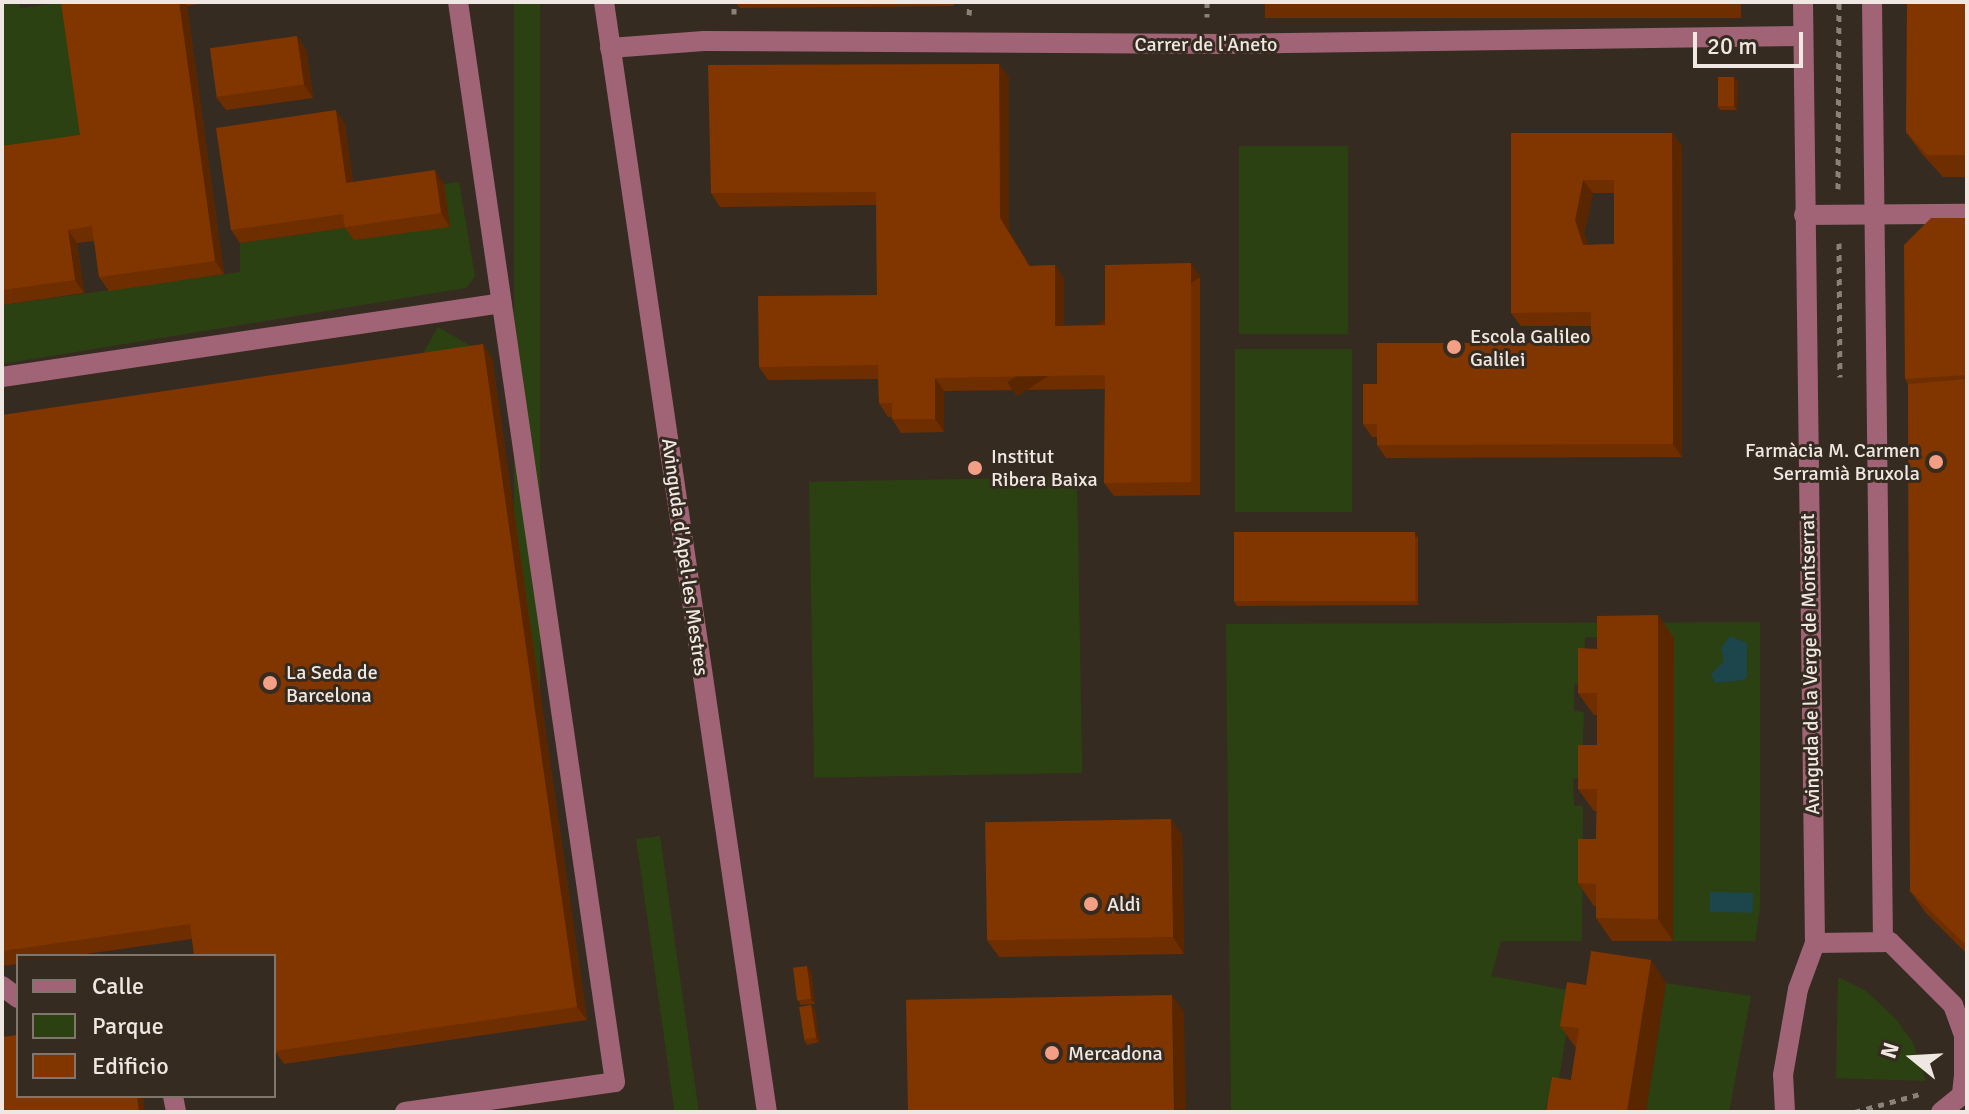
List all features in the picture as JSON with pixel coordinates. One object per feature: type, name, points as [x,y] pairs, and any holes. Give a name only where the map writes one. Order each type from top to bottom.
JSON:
[{"type":"street","points":[[405,1112],[615,1082],[458,2]]},
{"type":"street","name":"Avinguda d'Apel·les Mestres","points":[[604,2],[767,1112]]},
{"type":"street","name":"Avinguda de la Verge de Montserrat","points":[[1785,1112],[1783,1075],[1798,989],[1815,943],[1803,2]]},
{"type":"street","points":[[1872,2],[1883,939]]},
{"type":"street","name":"Carrer de l'Aneto","points":[[610,48],[704,41],[1221,44],[1803,36]]},
{"type":"street","points":[[1804,215],[1967,214]]},
{"type":"street","points":[[2,377],[502,303]]},
{"type":"street","points":[[1815,943],[1883,939],[1960,1006],[1964,1035],[1962,1095],[1941,1112]]},
{"type":"path","points":[[734,2],[734,15]]},
{"type":"path","points":[[969,16],[970,2]]},
{"type":"path","points":[[1207,2],[1207,18]]},
{"type":"path","points":[[1838,190],[1839,2]]},
{"type":"path","points":[[1828,141],[1850,140]]},
{"type":"path","points":[[1829,283],[1851,282]]},
{"type":"path","points":[[1855,1112],[1931,1087]]},
{"type":"path","points":[[1887,1102],[1889,1111]]},
{"type":"green space","points":[[2,2],[19,2],[20,8],[68,2],[89,148],[2,160]]},
{"type":"green space","points":[[514,2],[540,2],[540,760],[514,760]]},
{"type":"green space","points":[[1239,146],[1348,146],[1348,334],[1239,334]]},
{"type":"green space","points":[[459,182],[475,277],[466,288],[2,364],[2,305],[240,272],[240,243],[352,227],[450,227],[444,184]]},
{"type":"green space","points":[[438,327],[492,358],[271,740],[218,709]]},
{"type":"green space","points":[[1235,349],[1352,349],[1352,512],[1235,512]]},
{"type":"green space","points":[[1077,477],[1082,773],[814,778],[809,482]]},
{"type":"green space","points":[[1760,622],[1760,908],[1755,941],[1673,941],[1613,638],[1585,637],[1584,683],[1574,684],[1574,711],[1584,712],[1582,777],[1573,779],[1574,806],[1583,806],[1582,941],[1501,941],[1491,976],[1573,991],[1555,1104],[1547,1102],[1545,1112],[1231,1112],[1226,624]]},
{"type":"green space","points":[[660,836],[699,1112],[675,1112],[636,839]]},
{"type":"green space","points":[[1838,977],[1866,991],[1896,1019],[1913,1043],[1926,1081],[1836,1078]]},
{"type":"green space","points":[[1666,983],[1751,996],[1729,1112],[1646,1112]]},
{"type":"water","points":[[1730,636],[1747,643],[1747,676],[1744,680],[1715,683],[1711,674],[1724,661],[1721,648]]},
{"type":"water","points":[[1710,892],[1753,893],[1753,913],[1710,912]]},
{"type":"building","points":[[61,2],[179,2],[215,261],[99,277],[92,226],[68,230],[75,280],[2,290],[2,146],[80,135]]},
{"type":"building","points":[[1907,2],[1967,2],[1967,155],[1927,155],[1906,132]]},
{"type":"building","points":[[297,36],[304,85],[217,97],[210,48]]},
{"type":"building","points":[[999,64],[1000,218],[1029,266],[1055,265],[1055,326],[1105,325],[1105,265],[1191,263],[1191,482],[1104,483],[1105,375],[935,378],[935,419],[892,419],[892,403],[879,403],[878,365],[759,367],[758,296],[877,295],[876,192],[711,193],[708,65]]},
{"type":"building","points":[[1718,77],[1734,77],[1734,106],[1718,106]]},
{"type":"building","points":[[336,110],[346,183],[435,170],[441,213],[345,227],[343,214],[231,230],[216,128]]},
{"type":"building","points":[[1511,133],[1672,133],[1673,444],[1377,445],[1377,424],[1363,424],[1363,384],[1377,384],[1377,343],[1591,343],[1591,312],[1511,313]],"holes":[[[1583,180],[1614,180],[1614,244],[1583,245],[1575,220]]]},
{"type":"building","points":[[1931,218],[1967,218],[1967,375],[1905,379],[1904,245]]},
{"type":"building","name":"La Seda de Barcelona","points":[[483,344],[577,1007],[276,1051],[276,954],[194,954],[190,924],[2,951],[2,415]]},
{"type":"building","points":[[1967,379],[1967,943],[1964,943],[1910,891],[1908,384]]},
{"type":"building","points":[[1234,532],[1415,532],[1415,601],[1234,601]]},
{"type":"building","points":[[1658,615],[1658,919],[1596,918],[1596,884],[1578,883],[1578,839],[1596,839],[1597,789],[1578,789],[1578,745],[1597,745],[1597,693],[1578,693],[1578,648],[1597,649],[1597,616]]},
{"type":"building","name":"Aldi","points":[[1171,819],[1173,937],[987,940],[985,822]]},
{"type":"building","points":[[1591,951],[1651,960],[1627,1112],[1546,1112],[1552,1077],[1571,1080],[1579,1028],[1560,1026],[1567,982],[1586,985]]},
{"type":"building","points":[[807,966],[811,999],[797,1000],[793,968]]},
{"type":"building","name":"Mercadona","points":[[1172,995],[1174,1112],[908,1112],[906,1000]]},
{"type":"building","points":[[811,1005],[816,1038],[804,1039],[799,1007]]},
{"type":"building","points":[[16,1035],[16,1098],[137,1098],[139,1112],[2,1112],[2,1037]]},
{"type":"place","name":"Escola Galileo Galilei","points":[[1454,347]]},
{"type":"place","name":"Farmàcia M. Carmen Serramià Bruxola","points":[[1936,462]]},
{"type":"place","name":"Institut Ribera Baixa","points":[[975,468]]},
{"type":"place","name":"La Seda de Barcelona","points":[[270,683]]},
{"type":"place","name":"Aldi","points":[[1091,904]]},
{"type":"place","name":"Mercadona","points":[[1052,1053]]}]
